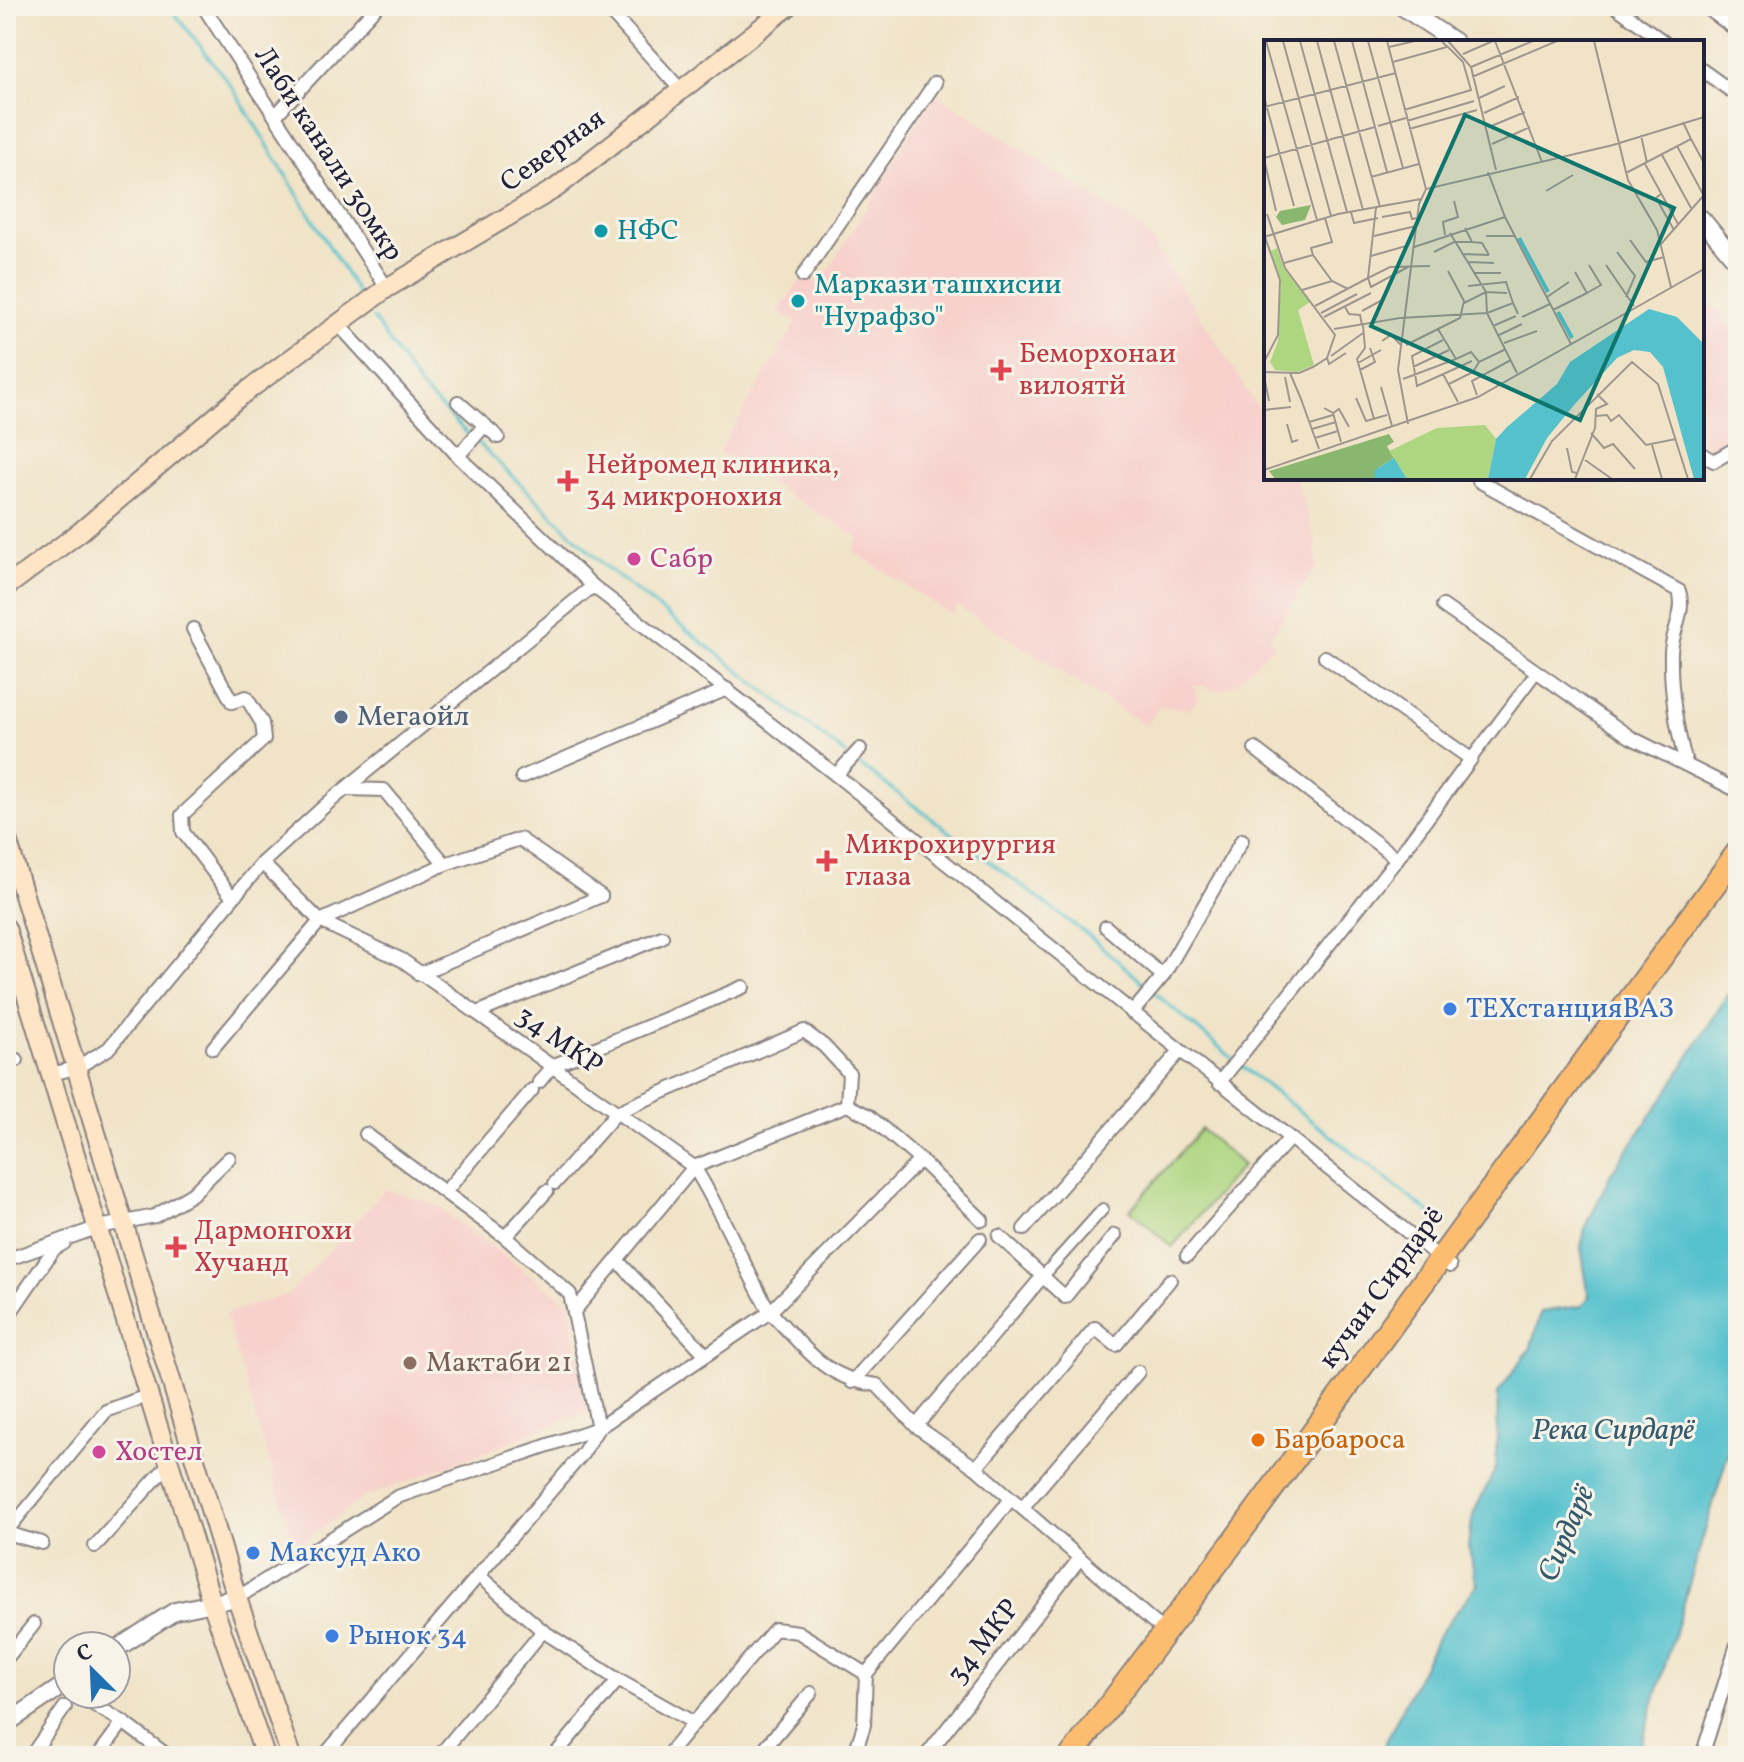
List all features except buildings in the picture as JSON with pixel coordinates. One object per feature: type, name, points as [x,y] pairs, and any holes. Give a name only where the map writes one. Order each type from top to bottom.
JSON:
[{"type":"highway","points":[[1662,968],[1738,852]]},
{"type":"highway","points":[[1087,1756],[1662,968],[1738,871]]},
{"type":"highway","name":"кучаи Сирдарё","points":[[1071,1756],[1445,1263]]},
{"type":"main road","name":"Северная","points":[[6,587],[80,532],[239,397],[387,288],[556,188],[789,6]]},
{"type":"main road","points":[[6,836],[237,1598],[291,1756]]},
{"type":"main road","points":[[6,928],[212,1603],[265,1756]]},
{"type":"street","points":[[275,116],[377,6]]},
{"type":"street","points":[[605,6],[680,89]]},
{"type":"street","points":[[1401,6],[1452,40]]},
{"type":"street","points":[[1615,6],[1661,40]]},
{"type":"street","points":[[1704,6],[1738,31]]},
{"type":"street","name":"Лаби канали 30мкр","points":[[207,7],[387,288]]},
{"type":"street","points":[[1704,71],[1738,96]]},
{"type":"street","points":[[803,276],[935,83]]},
{"type":"street","points":[[1704,221],[1738,263]]},
{"type":"street","points":[[339,325],[458,456],[593,586],[836,775],[1445,1263]]},
{"type":"street","points":[[458,402],[478,434],[498,437]]},
{"type":"street","points":[[458,456],[478,434]]},
{"type":"street","points":[[1704,455],[1714,461],[1738,447]]},
{"type":"street","points":[[1479,481],[1679,591],[1682,607],[1673,632],[1671,655],[1676,727],[1686,763]]},
{"type":"street","points":[[51,1074],[76,1068],[108,1049],[262,863],[346,789],[593,586]]},
{"type":"street","points":[[1443,606],[1535,674],[1630,737],[1738,791]]},
{"type":"street","points":[[193,629],[232,702],[246,697],[265,729],[264,739],[182,815],[183,832],[232,897]]},
{"type":"street","points":[[1325,657],[1471,759]]},
{"type":"street","points":[[1219,1083],[1397,859],[1535,674]]},
{"type":"street","points":[[522,777],[727,689]]},
{"type":"street","points":[[836,775],[860,749]]},
{"type":"street","points":[[1255,749],[1397,859]]},
{"type":"street","points":[[346,789],[384,790],[445,864]]},
{"type":"street","points":[[213,1048],[320,921],[445,864],[520,839],[601,896],[419,974]]},
{"type":"street","points":[[1132,1013],[1163,976],[1242,840]]},
{"type":"street","name":"34 МКР","points":[[262,863],[320,921],[402,960],[694,1167]]},
{"type":"street","points":[[1106,927],[1163,976]]},
{"type":"street","points":[[477,1013],[662,937]]},
{"type":"street","points":[[445,1192],[552,1066],[743,987]]},
{"type":"street","points":[[505,1237],[617,1112],[804,1031],[824,1046],[849,1073],[847,1105]]},
{"type":"street","points":[[1010,1245],[1180,1051]]},
{"type":"street","points":[[576,1309],[694,1167],[847,1105],[869,1116],[982,1220]]},
{"type":"street","points":[[324,1756],[583,1453],[598,1428],[576,1309],[570,1294],[505,1237],[366,1134]]},
{"type":"street","points":[[1187,1256],[1289,1139]]},
{"type":"street","points":[[6,1260],[99,1227],[155,1216],[192,1194],[229,1158]]},
{"type":"street","points":[[132,1639],[175,1611],[237,1598],[397,1497],[598,1428],[770,1312],[920,1160]]},
{"type":"street","points":[[694,1167],[725,1216],[751,1280],[770,1312],[825,1369],[852,1382],[877,1385],[916,1426],[976,1468],[1164,1631]]},
{"type":"street","points":[[916,1426],[1103,1209]]},
{"type":"street","points":[[999,1236],[1065,1297],[1115,1235]]},
{"type":"street","points":[[6,1319],[54,1249],[74,1236]]},
{"type":"street","points":[[852,1382],[980,1239]]},
{"type":"street","points":[[617,1260],[706,1355]]},
{"type":"street","points":[[976,1468],[1095,1328],[1116,1345],[1170,1280]]},
{"type":"street","points":[[1022,1508],[1138,1372]]},
{"type":"street","points":[[42,1543],[6,1533],[106,1411],[149,1395]]},
{"type":"street","points":[[95,1546],[170,1463]]},
{"type":"street","points":[[854,1756],[864,1725],[866,1674],[1011,1499]]},
{"type":"street","name":"34 МКР","points":[[926,1756],[1080,1558]]},
{"type":"street","points":[[478,1575],[543,1631],[618,1680],[694,1723]]},
{"type":"street","points":[[6,1659],[34,1624]]},
{"type":"street","points":[[667,1756],[775,1629],[798,1632],[866,1674]]},
{"type":"street","points":[[439,1756],[543,1631]]},
{"type":"street","points":[[1702,1756],[1738,1641]]},
{"type":"street","points":[[554,1756],[618,1680]]},
{"type":"street","points":[[8,1716],[52,1691]]},
{"type":"street","points":[[758,1756],[811,1693]]},
{"type":"street","points":[[31,1756],[63,1710]]},
{"type":"street","points":[[103,1710],[168,1756]]},
{"type":"street","points":[[98,1756],[123,1722]]},
{"type":"shaded area","name":"Беморхонаи вилоятй","points":[[935,93],[1144,229],[1264,417],[1264,480],[1297,480],[1315,538],[1317,565],[1270,638],[1274,645],[1236,683],[1220,691],[1194,685],[1197,699],[1190,709],[1159,706],[1146,726],[958,606],[952,615],[853,551],[860,539],[719,452],[797,321],[779,311],[803,276],[820,284]]},
{"type":"shaded area","points":[[1704,295],[1738,334],[1738,452],[1704,459]]},
{"type":"shaded area","name":"Мактаби 21","points":[[386,1189],[434,1204],[569,1303],[588,1412],[363,1498],[295,1548],[225,1314],[289,1294]]},
{"type":"green space","points":[[1201,1129],[1243,1165],[1172,1247],[1130,1210]]},
{"type":"water","name":"Река Сирдарё","points":[[1738,978],[1738,1420],[1638,1756],[1379,1756],[1439,1634],[1477,1585],[1468,1545],[1474,1512],[1496,1468],[1498,1393],[1531,1347],[1541,1312],[1582,1306],[1589,1297],[1581,1247],[1585,1229],[1611,1173],[1664,1097]]},
{"type":"waterway","points":[[169,6],[232,87],[362,300]]},
{"type":"waterway","points":[[373,318],[421,388],[469,435]]},
{"type":"waterway","points":[[475,440],[607,568],[847,755]]},
{"type":"waterway","points":[[853,760],[1089,936],[1148,987]]},
{"type":"waterway","points":[[1154,992],[1233,1059]]},
{"type":"waterway","points":[[1239,1064],[1444,1224]]},
{"type":"place","name":"НФС","points":[[601,231]]},
{"type":"place","name":"Маркази ташхисии \"Нурафзо\"","points":[[798,301]]},
{"type":"place","name":"Беморхонаи вилоятй","points":[[1001,370]]},
{"type":"place","name":"Нейромед клиника, 34 микронохия","points":[[568,481]]},
{"type":"place","name":"Сабр","points":[[634,559]]},
{"type":"place","name":"Мегаойл","points":[[341,717]]},
{"type":"place","name":"Микрохирургия глаза","points":[[827,861]]},
{"type":"place","name":"ТЕХстанцияВАЗ","points":[[1450,1009]]},
{"type":"place","name":"Дармонгохи Хучанд","points":[[176,1247]]},
{"type":"place","name":"Мактаби 21","points":[[410,1363]]},
{"type":"place","name":"Барбароса","points":[[1258,1440]]},
{"type":"place","name":"Хостел","points":[[99,1452]]},
{"type":"place","name":"Максуд Ако","points":[[253,1553]]},
{"type":"place","name":"Рынок 34","points":[[332,1636]]},
{"type":"water label","name":"Сирдарё","points":[[1567,1534]]}]
